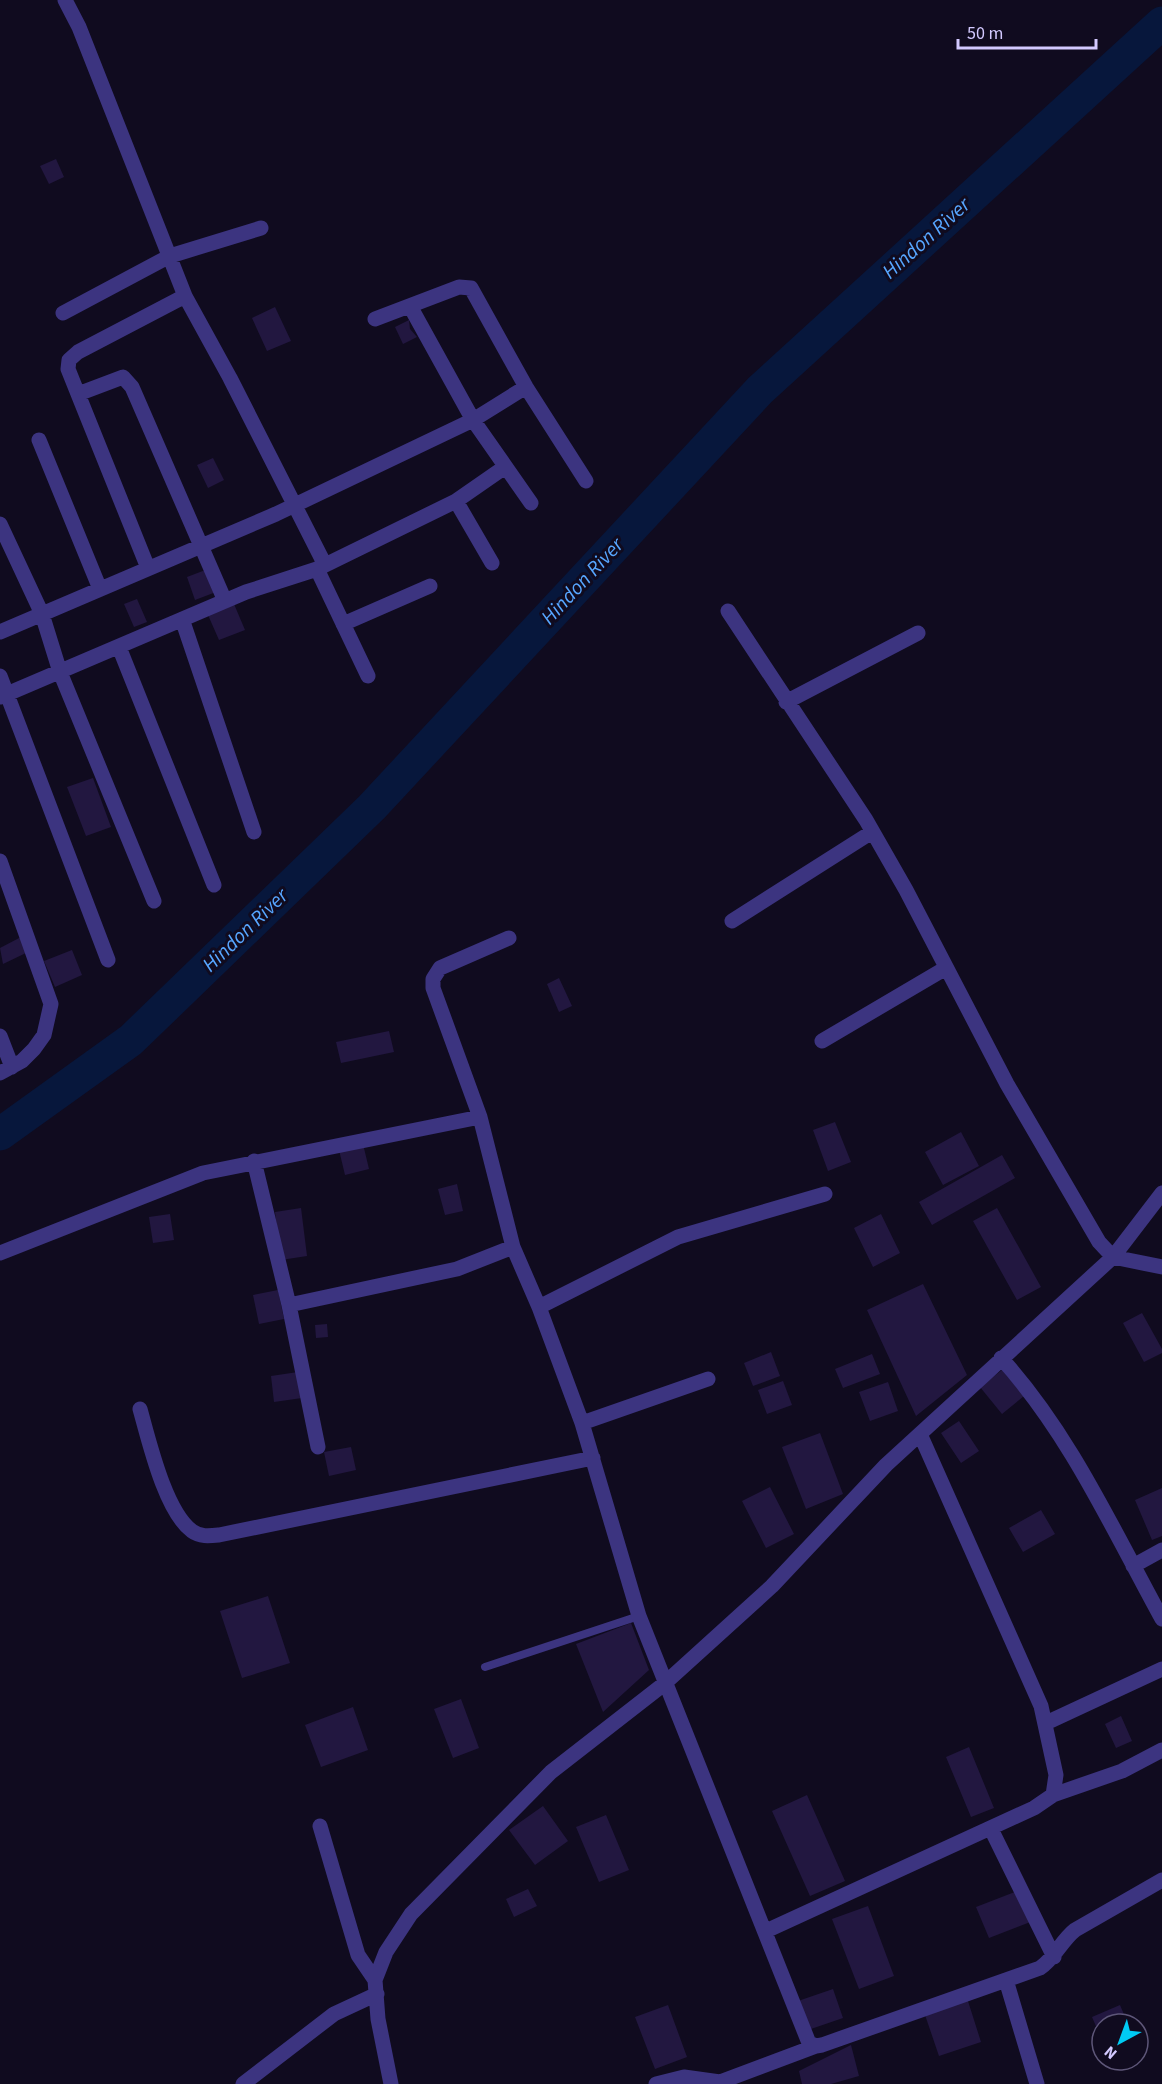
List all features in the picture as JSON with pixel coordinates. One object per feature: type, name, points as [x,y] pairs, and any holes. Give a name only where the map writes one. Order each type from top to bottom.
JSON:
[{"type":"street","points":[[65,0],[79,27],[185,296],[230,378],[294,505],[343,624],[368,676]]},
{"type":"street","points":[[63,313],[170,256],[261,228]]},
{"type":"street","points":[[375,319],[459,287],[471,288],[526,387],[586,482]]},
{"type":"street","points":[[148,568],[68,369],[69,360],[78,352],[185,296]]},
{"type":"street","points":[[410,306],[473,420],[531,503]]},
{"type":"street","points":[[78,394],[116,378],[128,380],[225,601]]},
{"type":"street","points":[[0,632],[294,505],[473,420],[526,387]]},
{"type":"street","points":[[39,440],[100,589]]},
{"type":"street","points":[[3,696],[225,601],[321,567],[456,501],[506,466]]},
{"type":"street","points":[[456,501],[492,563]]},
{"type":"street","points":[[0,524],[42,614],[60,672],[154,901]]},
{"type":"street","points":[[343,624],[429,586]]},
{"type":"street","points":[[728,611],[872,832],[1012,1094],[1099,1242],[1113,1257],[1162,1267]]},
{"type":"street","points":[[182,619],[254,832]]},
{"type":"street","points":[[786,702],[918,633]]},
{"type":"street","points":[[119,647],[214,885]]},
{"type":"street","points":[[0,676],[3,696],[108,960]]},
{"type":"street","points":[[732,921],[872,832]]},
{"type":"street","points":[[0,861],[51,1004],[44,1035],[34,1049],[6,1070],[0,1036]]},
{"type":"street","points":[[509,938],[440,968],[433,979],[433,988],[480,1117],[513,1247],[539,1307],[582,1423],[639,1616],[664,1684],[766,1931],[803,2032],[809,2043],[816,2046]]},
{"type":"street","points":[[822,1041],[946,968]]},
{"type":"street","points":[[0,1253],[203,1173],[480,1117]]},
{"type":"street","points":[[254,1161],[289,1305],[318,1447]]},
{"type":"street","points":[[392,2084],[378,2019],[376,1987],[386,1952],[411,1914],[552,1772],[664,1684],[772,1586],[886,1465],[1113,1257],[1162,1193]]},
{"type":"street","points":[[539,1307],[678,1237],[825,1194]]},
{"type":"street","points":[[289,1305],[457,1269],[513,1247]]},
{"type":"street","points":[[1001,1358],[1029,1390],[1063,1439],[1162,1619]]},
{"type":"street","points":[[582,1423],[708,1378]]},
{"type":"street","points":[[140,1409],[168,1494],[191,1531],[203,1536],[219,1535],[593,1458]]},
{"type":"street","points":[[920,1434],[1046,1723],[1056,1775],[1053,1795]]},
{"type":"street","points":[[1133,1566],[1162,1550]]},
{"type":"street","points":[[1046,1723],[1162,1669]]},
{"type":"street","points":[[766,1931],[991,1829],[1034,1808],[1053,1795],[1122,1771],[1162,1750]]},
{"type":"street","points":[[320,1826],[358,1955],[376,1987]]},
{"type":"street","points":[[991,1829],[1054,1957]]},
{"type":"street","points":[[656,2084],[684,2077],[720,2082],[1040,1968],[1054,1957],[1067,1936],[1075,1930],[1162,1880]]},
{"type":"street","points":[[1006,1980],[1038,2084]]},
{"type":"street","points":[[243,2084],[334,2014],[376,1987]]},
{"type":"lane","points":[[485,1667],[639,1616]]},
{"type":"building","points":[[56,159],[64,177],[49,184],[40,166]]},
{"type":"building","points":[[275,307],[291,341],[267,351],[252,318]]},
{"type":"building","points":[[409,320],[410,329],[417,337],[403,344],[395,327]]},
{"type":"building","points":[[213,458],[224,480],[208,488],[197,465]]},
{"type":"building","points":[[208,569],[216,592],[195,600],[187,577]]},
{"type":"building","points":[[137,599],[147,622],[134,627],[124,604]]},
{"type":"building","points":[[234,604],[245,630],[219,640],[208,615]]},
{"type":"building","points":[[93,778],[111,827],[86,836],[67,787]]},
{"type":"building","points":[[21,937],[28,952],[3,964],[0,948]]},
{"type":"building","points":[[72,950],[82,975],[55,987],[44,961]]},
{"type":"building","points":[[559,978],[572,1006],[559,1012],[547,984]]},
{"type":"building","points":[[389,1031],[394,1052],[341,1063],[336,1042]]},
{"type":"building","points":[[835,1122],[851,1162],[828,1171],[813,1130]]},
{"type":"building","points":[[961,1132],[979,1166],[943,1185],[925,1152]]},
{"type":"building","points":[[363,1144],[369,1169],[345,1175],[339,1150]]},
{"type":"building","points":[[1002,1155],[1015,1178],[932,1225],[919,1202]]},
{"type":"building","points":[[457,1184],[463,1211],[445,1215],[438,1189]]},
{"type":"building","points":[[301,1208],[307,1256],[281,1260],[275,1212]]},
{"type":"building","points":[[997,1208],[1041,1287],[1017,1300],[973,1221]]},
{"type":"building","points":[[170,1214],[174,1240],[153,1243],[149,1217]]},
{"type":"building","points":[[881,1214],[900,1253],[873,1267],[854,1228]]},
{"type":"building","points":[[923,1284],[967,1375],[916,1416],[867,1310]]},
{"type":"building","points":[[278,1290],[284,1319],[259,1324],[253,1295]]},
{"type":"building","points":[[1142,1313],[1162,1349],[1162,1353],[1144,1362],[1123,1323]]},
{"type":"building","points":[[327,1324],[328,1337],[316,1338],[315,1325]]},
{"type":"building","points":[[771,1352],[780,1376],[753,1386],[744,1363]]},
{"type":"building","points":[[872,1354],[880,1374],[843,1388],[835,1369]]},
{"type":"building","points":[[1002,1370],[1024,1396],[1002,1414],[980,1387]]},
{"type":"building","points":[[298,1372],[302,1398],[274,1402],[271,1376]]},
{"type":"building","points":[[783,1381],[792,1405],[767,1414],[758,1390]]},
{"type":"building","points":[[888,1382],[898,1411],[870,1421],[859,1392]]},
{"type":"building","points":[[959,1421],[979,1451],[961,1463],[941,1433]]},
{"type":"building","points":[[820,1433],[843,1494],[806,1509],[782,1447]]},
{"type":"building","points":[[351,1447],[356,1470],[329,1476],[324,1452]]},
{"type":"building","points":[[770,1487],[794,1534],[766,1548],[742,1501]]},
{"type":"building","points":[[1162,1488],[1162,1536],[1152,1540],[1135,1500]]},
{"type":"building","points":[[1041,1510],[1055,1534],[1023,1552],[1009,1528]]},
{"type":"building","points":[[268,1596],[290,1663],[242,1678],[220,1611]]},
{"type":"building","points":[[631,1623],[649,1670],[603,1712],[576,1644]]},
{"type":"building","points":[[461,1699],[479,1748],[453,1758],[434,1709]]},
{"type":"building","points":[[353,1707],[368,1750],[321,1767],[305,1725]]},
{"type":"building","points":[[1121,1716],[1132,1741],[1116,1748],[1105,1724]]},
{"type":"building","points":[[969,1747],[994,1808],[971,1817],[946,1757]]},
{"type":"building","points":[[807,1795],[845,1881],[810,1896],[772,1811]]},
{"type":"building","points":[[543,1806],[568,1841],[535,1865],[509,1830]]},
{"type":"building","points":[[606,1815],[629,1870],[599,1882],[576,1827]]},
{"type":"building","points":[[528,1889],[537,1906],[514,1917],[506,1899]]},
{"type":"building","points":[[1020,1890],[1033,1921],[989,1938],[976,1907]]},
{"type":"building","points":[[868,1906],[894,1976],[859,1989],[832,1919]]},
{"type":"building","points":[[833,1989],[843,2018],[808,2030],[798,2001]]},
{"type":"building","points":[[967,1998],[981,2042],[939,2056],[924,2012]]},
{"type":"building","points":[[668,2005],[687,2057],[655,2069],[635,2017]]},
{"type":"building","points":[[1120,2005],[1123,2012],[1104,2012]]},
{"type":"building","points":[[851,2045],[859,2076],[831,2084],[802,2084],[799,2071]]},
{"type":"waterway","name":"Hindon River","points":[[0,1134],[131,1040],[372,807],[760,390],[1162,23]]}]
